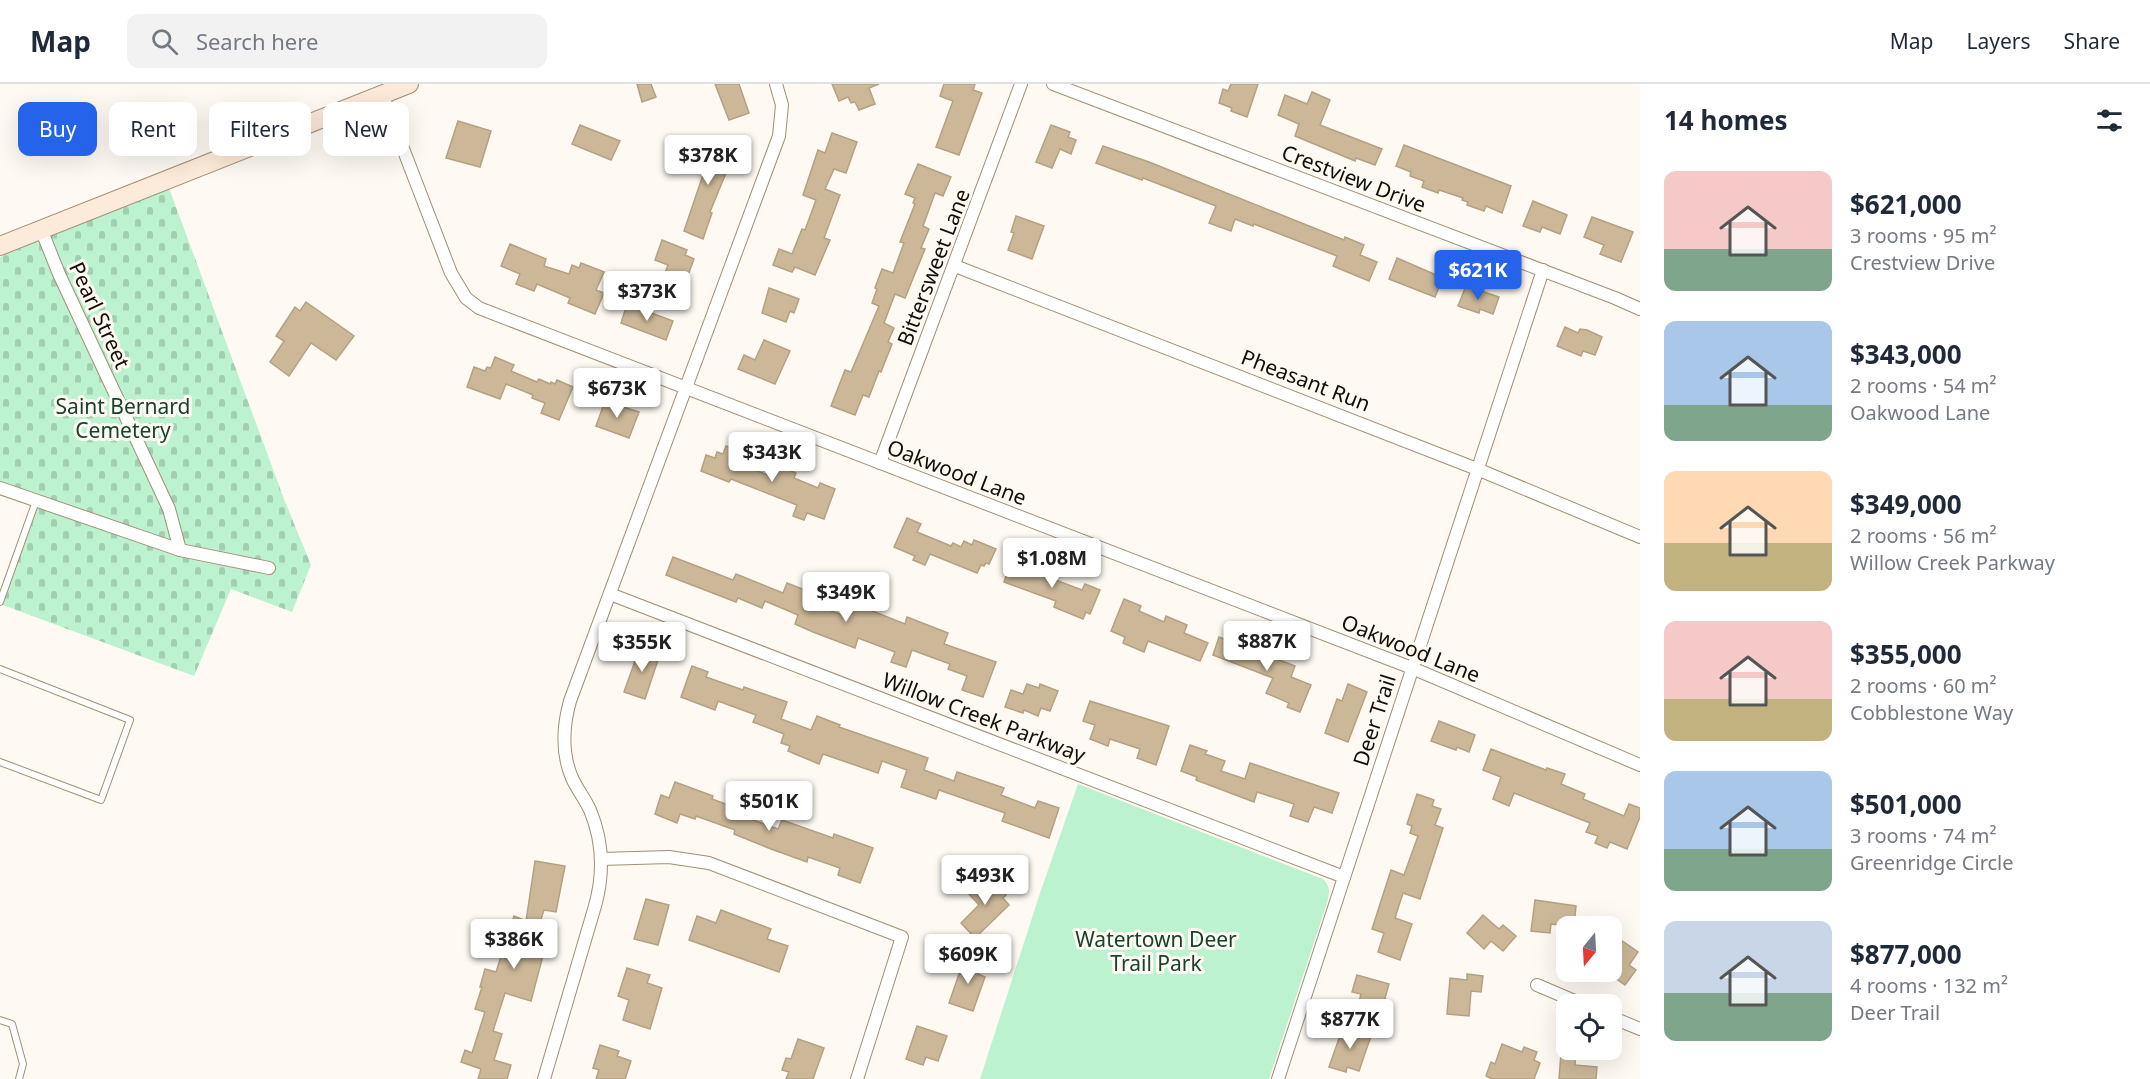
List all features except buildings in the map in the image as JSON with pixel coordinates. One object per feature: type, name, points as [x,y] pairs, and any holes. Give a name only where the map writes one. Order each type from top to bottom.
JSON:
[{"type":"main road","points":[[0,246],[409,84]]},
{"type":"street","points":[[544,1079],[599,891],[601,860],[598,834],[590,810],[572,777],[566,756],[565,719],[570,700],[779,136],[782,105],[776,84]]},
{"type":"street","name":"Bittersweet Lane","points":[[880,463],[1021,84]]},
{"type":"street","name":"Crestview Drive","points":[[1053,84],[1640,309]]},
{"type":"street","name":"Oakwood Lane","points":[[382,94],[451,273],[466,298],[479,308],[1412,668],[1640,765]]},
{"type":"street","name":"Pearl Street","points":[[41,229],[59,274],[170,509],[180,550]]},
{"type":"street","name":"Pheasant Run","points":[[955,266],[1477,469],[1640,537]]},
{"type":"street","name":"Deer Trail","points":[[1278,1079],[1543,270]]},
{"type":"street","points":[[0,488],[180,550],[269,568]]},
{"type":"street","name":"Willow Creek Parkway","points":[[610,594],[1344,877]]},
{"type":"street","points":[[601,860],[669,857],[709,863],[902,937],[856,1079]]},
{"type":"street","points":[[1537,985],[1558,994]]},
{"type":"street","points":[[1622,1022],[1640,1029]]},
{"type":"lane","points":[[0,602],[36,501]]},
{"type":"lane","points":[[0,669],[130,720],[101,801],[0,762]]},
{"type":"lane","points":[[0,1020],[12,1024],[23,1064],[19,1079]]},
{"type":"green space","name":"Saint Bernard Cemetery","points":[[169,188],[284,499],[311,565],[292,612],[231,589],[194,676],[0,604],[36,507],[0,494],[0,257]]},
{"type":"green space","name":"Watertown Deer Trail Park","points":[[1078,784],[1323,879],[1328,885],[1326,906],[1269,1079],[980,1079]]}]
